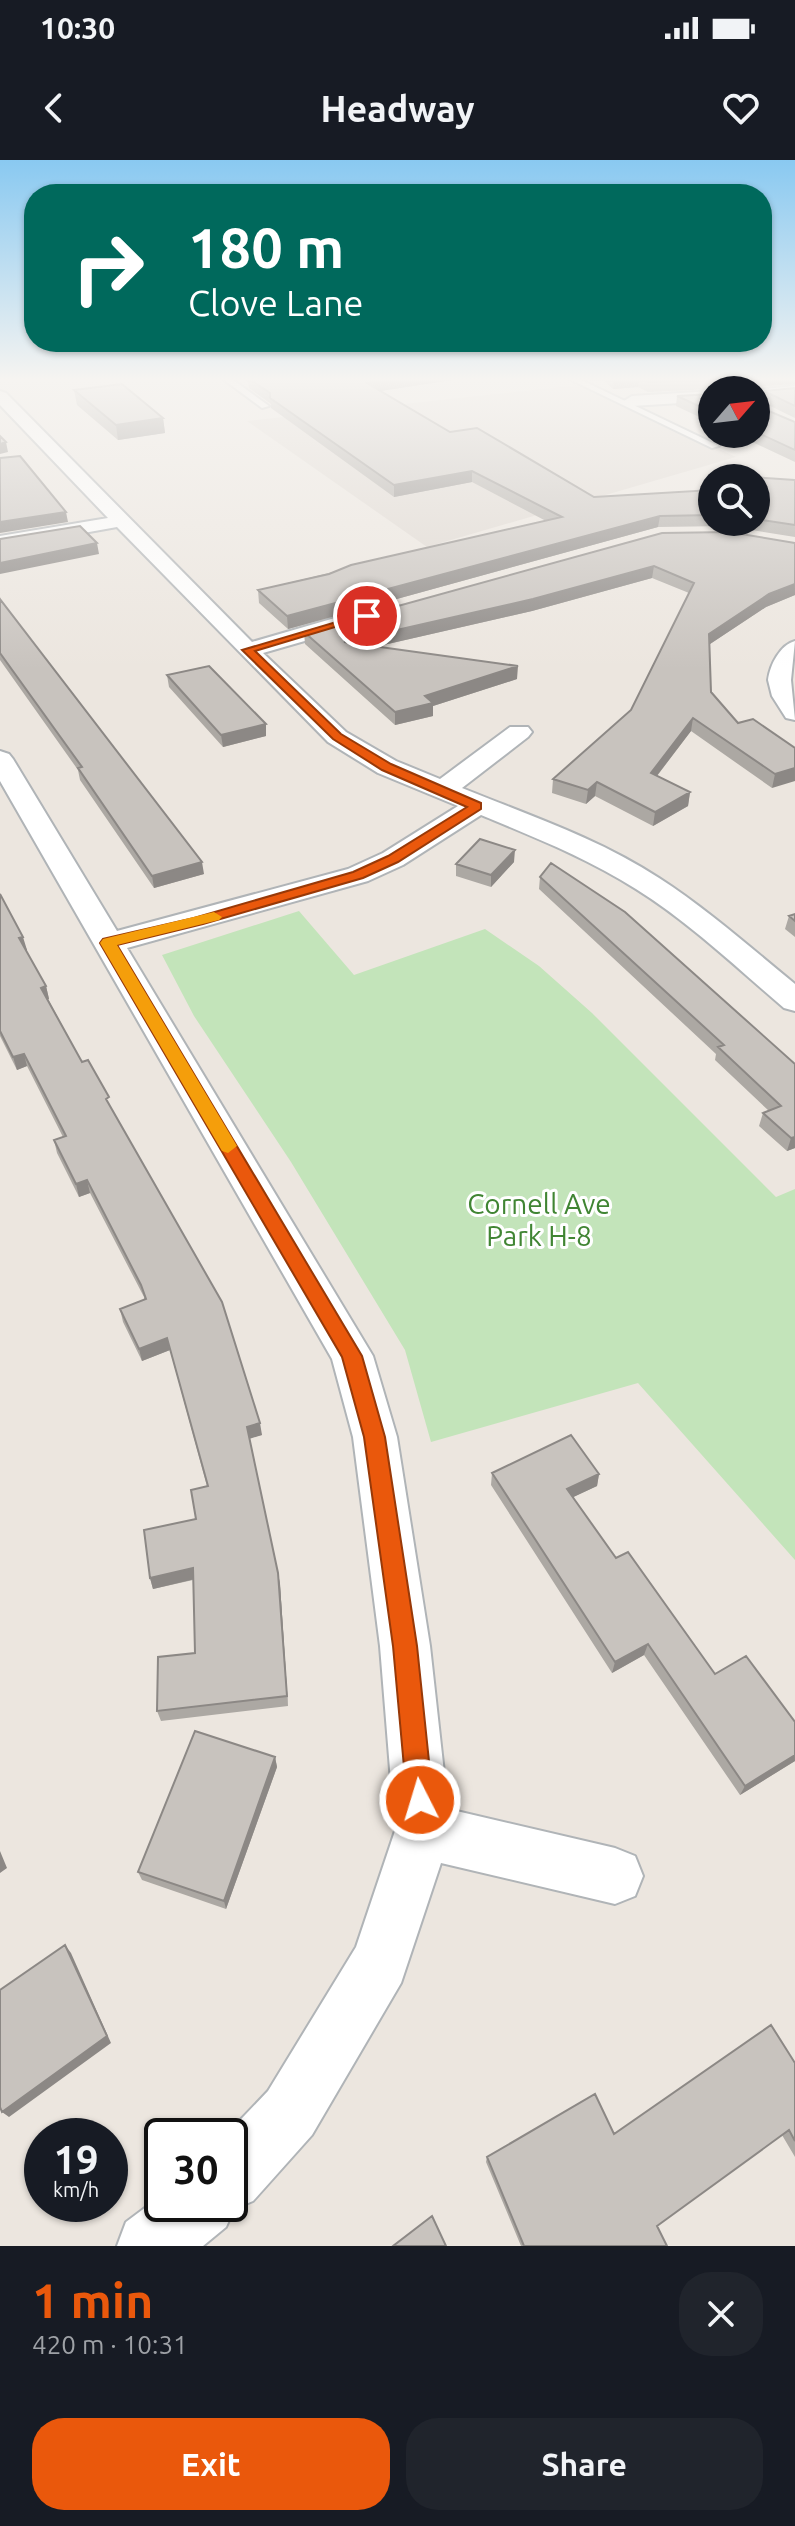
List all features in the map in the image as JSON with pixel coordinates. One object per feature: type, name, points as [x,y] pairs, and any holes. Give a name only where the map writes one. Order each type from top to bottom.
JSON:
[{"type":"street","points":[[76,474],[247,650],[337,737],[387,767],[575,844],[647,883],[712,931],[795,1001]]},
{"type":"street","points":[[0,542],[121,521]]},
{"type":"street","points":[[247,650],[367,616]]},
{"type":"street","points":[[795,648],[783,663],[779,676],[781,692],[795,713]]},
{"type":"street","points":[[441,791],[519,732]]},
{"type":"street","points":[[0,759],[352,1356],[375,1437],[405,1646],[423,1831],[380,1962],[290,2113],[248,2158]]},
{"type":"street","points":[[108,943],[358,875],[393,859],[476,806]]},
{"type":"street","points":[[423,1831],[615,1876]]},
{"type":"street","points":[[150,2246],[180,2222]]},
{"type":"shaded area","points":[[323,474],[676,474],[427,547]]},
{"type":"green space","name":"Cornell Ave Park H-8","points":[[299,911],[354,975],[485,929],[539,966],[592,1013],[776,1197],[795,1189],[795,1560],[638,1383],[431,1442],[405,1350],[291,1162],[194,1016],[162,955]]},
{"type":"building","points":[[0,474],[35,474],[66,512],[0,522]]},
{"type":"building","points":[[379,474],[453,474],[394,485]]},
{"type":"building","points":[[479,474],[556,474],[594,497],[698,491],[698,515],[660,516],[287,616],[258,590],[329,574],[351,565],[562,517]]},
{"type":"building","points":[[770,478],[795,480],[795,525],[770,521]]},
{"type":"building","points":[[80,526],[97,543],[0,563],[0,539]]},
{"type":"building","points":[[662,533],[753,536],[795,543],[795,584],[769,594],[709,634],[711,692],[738,723],[753,719],[795,748],[795,768],[775,774],[693,718],[651,773],[690,792],[655,812],[597,782],[588,790],[553,779],[631,710],[694,583],[654,566],[533,599],[344,642],[518,666],[425,696],[433,703],[395,712],[304,632]]},
{"type":"building","points":[[0,599],[202,862],[152,876],[78,768],[82,767],[0,653]]},
{"type":"building","points":[[209,666],[266,724],[221,735],[167,675]]},
{"type":"building","points":[[480,839],[515,850],[491,875],[456,864]]},
{"type":"building","points":[[551,863],[625,912],[795,1064],[795,1137],[791,1138],[763,1113],[781,1106],[718,1047],[724,1045],[540,877]]},
{"type":"building","points":[[0,894],[23,937],[19,938],[46,986],[41,988],[82,1062],[88,1060],[109,1097],[106,1099],[222,1302],[260,1423],[247,1427],[278,1573],[287,1696],[157,1711],[158,1657],[195,1653],[193,1568],[150,1578],[144,1530],[196,1519],[191,1490],[208,1486],[167,1338],[139,1349],[120,1309],[146,1299],[141,1285],[87,1180],[76,1184],[54,1140],[66,1136],[24,1054],[13,1057],[0,1031]]},
{"type":"building","points":[[571,1435],[599,1474],[567,1489],[616,1558],[628,1552],[715,1674],[746,1656],[795,1722],[795,1755],[745,1786],[648,1644],[615,1662],[492,1473]]},
{"type":"building","points":[[195,1731],[275,1757],[224,1901],[138,1872]]},
{"type":"building","points":[[65,1945],[107,2036],[2,2112],[0,1990]]},
{"type":"building","points":[[771,2025],[795,2063],[795,2141],[789,2130],[657,2226],[667,2246],[524,2246],[487,2157],[595,2094],[614,2134]]},
{"type":"building","points":[[432,2216],[446,2246],[393,2246]]},
{"type":"slow traffic","points":[[214,917],[108,943],[228,1146]]},
{"type":"route","points":[[367,616],[247,650],[337,737],[387,767],[476,806],[393,859],[358,875],[108,943],[352,1356],[375,1437],[405,1646],[420,1800]]}]
